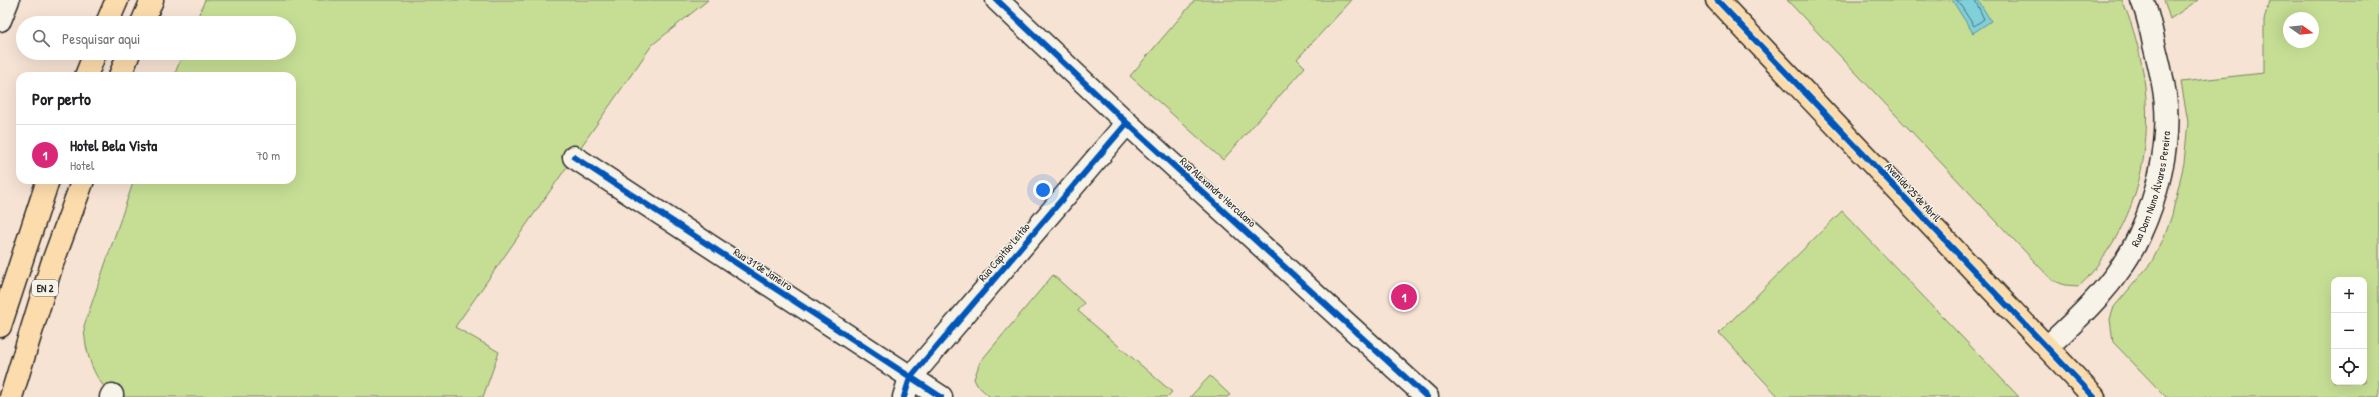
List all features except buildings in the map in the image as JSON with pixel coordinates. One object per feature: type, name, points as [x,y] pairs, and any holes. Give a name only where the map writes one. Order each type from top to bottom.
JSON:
[{"type":"main road","points":[[110,16],[117,0]]},
{"type":"main road","points":[[145,16],[152,0]]},
{"type":"main road","name":"Avenida 25 de Abril","points":[[1717,0],[2094,397]]},
{"type":"main road","points":[[88,72],[92,60]]},
{"type":"main road","points":[[122,72],[127,60]]},
{"type":"main road","points":[[0,326],[47,184]]},
{"type":"main road","name":"EN 2","points":[[11,397],[52,264],[82,184]]},
{"type":"street","points":[[0,20],[8,0]]},
{"type":"street","name":"Rua Alexandre Herculano","points":[[997,0],[1127,123],[1428,397]]},
{"type":"street","name":"Rua Dom Nuno Álvares Pereira","points":[[2047,347],[2085,312],[2117,273],[2139,236],[2153,198],[2166,145],[2166,106],[2158,60],[2142,0]]},
{"type":"street","name":"Rua Capitão Leitão","points":[[907,387],[1127,123]]},
{"type":"street","name":"Rua 31 de Janeiro","points":[[574,157],[907,387],[942,397]]},
{"type":"green space","points":[[205,0],[708,0],[652,45],[455,327],[499,352],[483,397],[116,397],[101,383],[88,356],[84,326],[133,184],[296,184],[296,72],[176,72],[180,60],[296,60],[296,16],[198,16]]},
{"type":"green space","points":[[1195,0],[1352,0],[1297,59],[1305,67],[1223,160],[1130,76]]},
{"type":"green space","points":[[1787,0],[2122,0],[2133,31],[2141,63],[2146,96],[2146,130],[2143,162],[2135,194],[2123,224],[2106,253],[2087,279],[2079,286],[2065,285],[2052,280]]},
{"type":"green space","points":[[2164,0],[2198,0],[2170,19]]},
{"type":"green space","points":[[2269,0],[2379,0],[2379,397],[2166,397],[2113,342],[2110,319],[2114,307],[2151,263],[2164,238],[2172,215],[2184,163],[2188,122],[2181,82],[2264,73],[2264,21]]},
{"type":"green space","points":[[1842,211],[2019,397],[1779,397],[1719,333]]},
{"type":"green space","points":[[1053,275],[1084,303],[1078,311],[1172,392],[1167,397],[990,397],[977,385],[974,379],[980,362]]},
{"type":"green space","points":[[1210,376],[1230,395],[1227,397],[1190,397]]},
{"type":"water","points":[[1952,0],[1978,0],[1991,21],[1973,33]]},
{"type":"cycle path","points":[[997,0],[1127,123],[1427,397]]},
{"type":"cycle path","points":[[1717,0],[2094,397]]},
{"type":"cycle path","points":[[904,397],[910,378],[1127,123]]},
{"type":"cycle path","points":[[574,157],[941,397]]},
{"type":"place","name":"Hotel Bela Vista","points":[[1404,297]]}]
